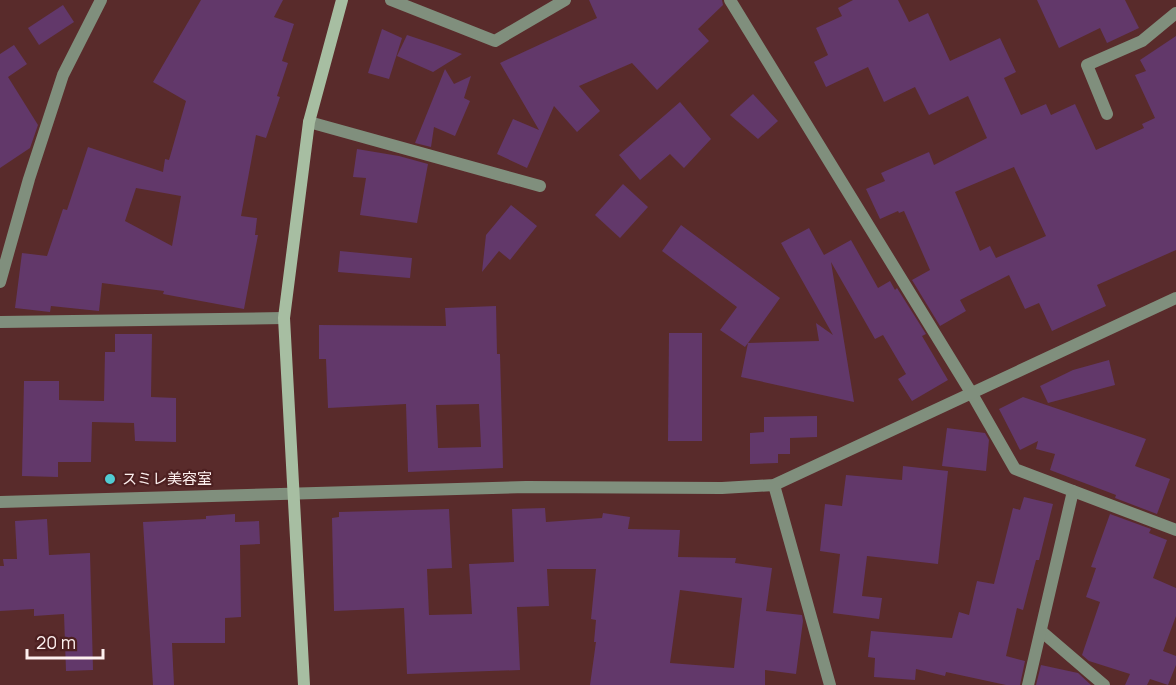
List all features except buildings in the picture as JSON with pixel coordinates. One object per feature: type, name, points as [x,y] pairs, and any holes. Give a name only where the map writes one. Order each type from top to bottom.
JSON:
[{"type":"street","points":[[0,282],[29,179],[63,75],[101,0]]},
{"type":"street","points":[[304,685],[284,318],[309,122],[342,0]]},
{"type":"street","points":[[391,0],[495,41],[565,0]]},
{"type":"street","points":[[730,0],[972,394],[1015,469],[1176,530]]},
{"type":"street","points":[[1107,114],[1087,65],[1142,41],[1176,13]]},
{"type":"street","points":[[309,122],[540,186]]},
{"type":"street","points":[[0,502],[293,493],[526,488],[722,488],[774,485],[1176,298]]},
{"type":"street","points":[[0,322],[284,318]]},
{"type":"street","points":[[774,485],[830,685]]},
{"type":"street","points":[[1028,685],[1073,491]]},
{"type":"street","points":[[1041,631],[1104,685]]},
{"type":"place","name":"スミレ美容室","points":[[110,479]]}]
